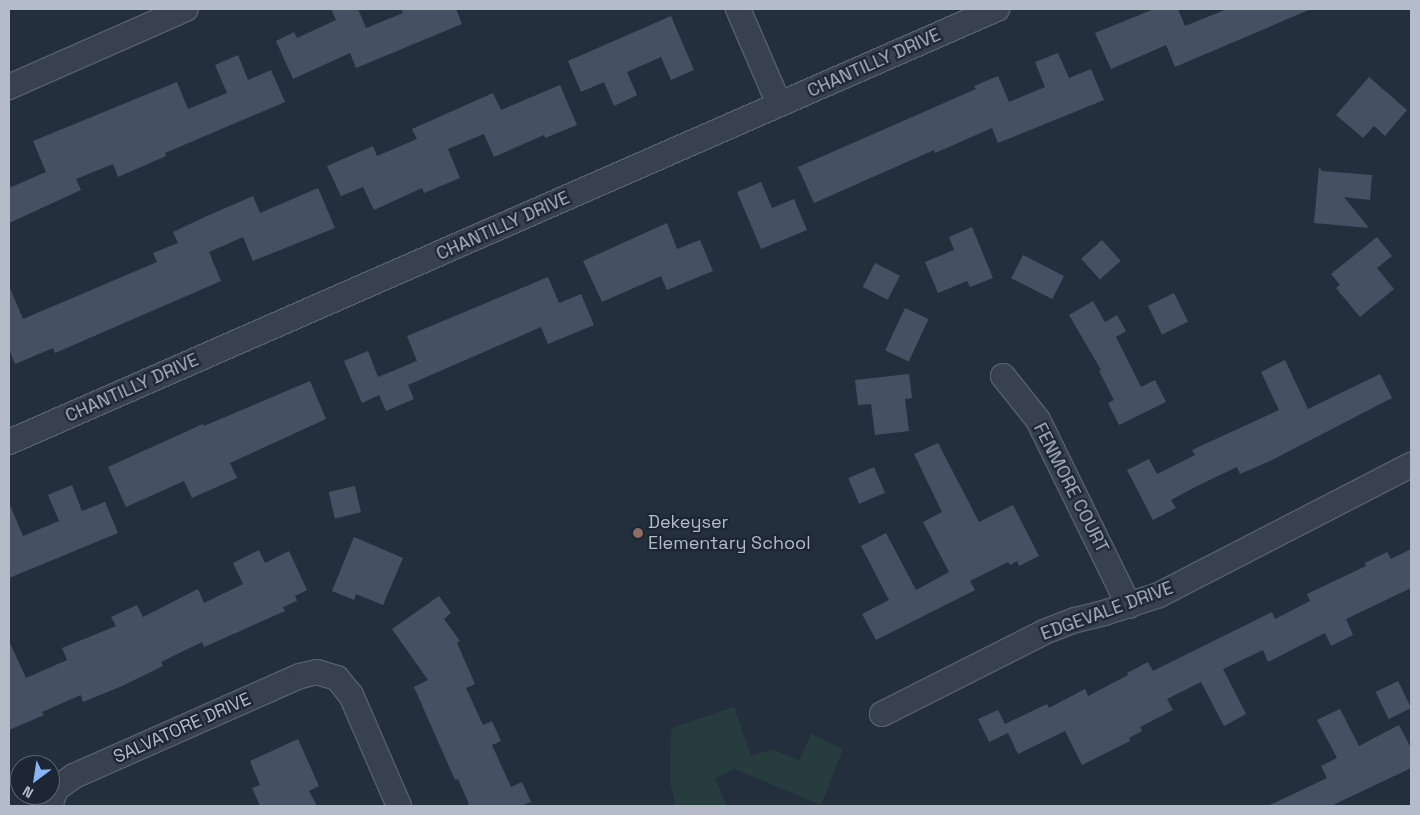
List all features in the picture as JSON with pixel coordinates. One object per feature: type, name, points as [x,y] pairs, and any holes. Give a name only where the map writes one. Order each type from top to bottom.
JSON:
[{"type":"street","points":[[9,87],[186,9]]},
{"type":"street","points":[[738,9],[779,104]]},
{"type":"street","name":"CHANTILLY DRIVE","points":[[9,442],[998,9]]},
{"type":"street","name":"FENMORE COURT","points":[[1003,376],[1038,420],[1129,606]]},
{"type":"street","name":"EDGEVALE DRIVE","points":[[882,714],[1044,632],[1076,620],[1129,606],[1159,595],[1411,465]]},
{"type":"street","name":"SALVATORE DRIVE","points":[[50,806],[56,789],[74,776],[300,676],[317,672],[338,678],[351,695],[399,806]]},
{"type":"green space","points":[[734,707],[751,756],[773,749],[799,761],[811,734],[843,749],[821,805],[735,769],[715,778],[726,805],[676,806],[670,783],[671,731],[677,726]]},
{"type":"building","points":[[331,9],[358,9],[366,28],[403,13],[401,9],[456,9],[462,24],[356,68],[350,53],[293,79],[276,41],[294,32],[297,38],[336,20]]},
{"type":"building","points":[[1154,9],[1178,9],[1185,26],[1227,9],[1311,9],[1175,67],[1166,45],[1111,69],[1095,33]]},
{"type":"building","points":[[671,16],[694,70],[671,80],[661,57],[627,72],[637,95],[614,106],[604,82],[581,92],[568,61]]},
{"type":"building","points":[[1058,53],[1069,78],[1091,69],[1104,100],[998,143],[992,128],[935,153],[934,150],[814,203],[798,167],[976,89],[974,86],[998,76],[1009,102],[1045,87],[1035,62]]},
{"type":"building","points":[[238,55],[248,80],[271,70],[285,102],[165,153],[166,156],[118,177],[113,164],[76,179],[81,190],[9,223],[9,188],[46,172],[33,141],[177,82],[188,109],[227,93],[215,65]]},
{"type":"building","points":[[1369,77],[1407,110],[1385,136],[1374,126],[1363,138],[1336,115]]},
{"type":"building","points":[[560,85],[577,125],[545,138],[544,135],[494,157],[484,134],[448,149],[460,178],[424,193],[422,188],[374,210],[363,187],[341,196],[327,166],[373,146],[377,156],[417,139],[412,129],[493,93],[501,110]]},
{"type":"building","points":[[1319,167],[1322,171],[1372,175],[1370,200],[1344,197],[1369,228],[1314,223]]},
{"type":"building","points":[[761,182],[772,208],[794,199],[807,230],[761,249],[737,192]]},
{"type":"building","points":[[318,188],[335,228],[253,261],[243,237],[209,252],[221,281],[55,353],[53,348],[15,364],[9,349],[9,286],[23,319],[157,262],[153,253],[178,243],[173,232],[207,216],[253,196],[260,213]]},
{"type":"building","points":[[667,223],[677,249],[700,240],[713,271],[667,290],[661,276],[602,302],[583,261]]},
{"type":"building","points":[[972,227],[993,278],[970,287],[967,281],[938,293],[925,262],[954,250],[949,237]]},
{"type":"building","points":[[1377,237],[1392,256],[1377,268],[1394,289],[1360,317],[1336,288],[1340,285],[1331,274]]},
{"type":"building","points":[[1102,240],[1121,261],[1100,280],[1081,259]]},
{"type":"building","points":[[1023,255],[1064,276],[1052,299],[1011,278]]},
{"type":"building","points":[[875,263],[900,276],[888,300],[863,287]]},
{"type":"building","points":[[548,277],[559,303],[581,294],[594,325],[548,344],[541,327],[408,385],[414,399],[386,411],[379,395],[362,403],[344,361],[368,351],[378,377],[417,361],[407,336]]},
{"type":"building","points":[[1174,293],[1188,322],[1162,334],[1148,306]]},
{"type":"building","points":[[1093,301],[1105,322],[1117,315],[1126,331],[1116,337],[1141,387],[1155,380],[1166,402],[1119,425],[1108,403],[1114,400],[1099,371],[1101,370],[1069,315]]},
{"type":"building","points":[[905,308],[929,319],[909,362],[885,351]]},
{"type":"building","points":[[1285,360],[1308,409],[1380,374],[1392,398],[1270,461],[1240,474],[1237,467],[1197,486],[1171,500],[1176,508],[1153,520],[1127,470],[1149,459],[1157,474],[1195,455],[1192,450],[1279,410],[1261,372]]},
{"type":"building","points":[[909,374],[912,398],[905,399],[909,431],[875,435],[871,404],[858,405],[855,380]]},
{"type":"building","points":[[310,381],[326,419],[230,463],[237,478],[192,498],[184,481],[126,507],[108,467],[203,424],[204,426]]},
{"type":"building","points":[[938,443],[979,522],[1013,505],[1039,556],[1019,566],[1017,561],[1010,565],[1008,562],[970,581],[975,590],[876,640],[862,614],[889,600],[861,546],[886,533],[916,590],[949,572],[923,522],[942,512],[914,454]]},
{"type":"building","points":[[874,467],[885,493],[859,504],[848,478]]},
{"type":"building","points":[[72,485],[82,511],[105,502],[118,533],[9,578],[9,503],[23,536],[59,521],[48,495]]},
{"type":"building","points":[[355,486],[361,512],[335,518],[329,492]]},
{"type":"building","points":[[354,537],[403,558],[383,605],[356,594],[354,600],[332,591]]},
{"type":"building","points":[[1411,549],[1411,588],[1346,619],[1353,635],[1331,646],[1325,633],[1268,662],[1263,650],[1223,669],[1246,714],[1224,726],[1201,682],[1167,699],[1173,710],[1140,727],[1142,731],[1129,738],[1130,741],[1082,765],[1065,731],[1018,754],[1008,733],[989,742],[978,719],[998,710],[1005,724],[1047,704],[1049,708],[1085,689],[1088,696],[1148,662],[1153,671],[1272,612],[1275,619],[1310,601],[1307,594],[1366,566],[1365,563],[1387,552],[1391,559]]},
{"type":"building","points":[[259,550],[265,563],[289,551],[307,590],[295,596],[297,601],[283,607],[285,611],[204,647],[202,642],[161,662],[163,666],[122,686],[83,702],[81,695],[42,712],[44,715],[9,730],[9,641],[26,678],[67,660],[62,648],[116,626],[111,617],[137,605],[143,617],[198,589],[204,603],[243,584],[233,563]]},
{"type":"building","points":[[439,596],[451,613],[444,619],[460,641],[457,643],[475,684],[466,688],[483,725],[492,721],[501,741],[492,745],[511,787],[522,782],[531,802],[520,806],[465,806],[469,804],[458,779],[455,780],[414,687],[428,680],[392,629]]},
{"type":"building","points":[[1398,681],[1411,708],[1389,719],[1376,692]]},
{"type":"building","points":[[1340,709],[1359,746],[1399,725],[1411,748],[1411,768],[1331,806],[1268,806],[1327,778],[1321,766],[1337,758],[1317,720]]},
{"type":"building","points":[[298,739],[319,786],[309,791],[317,806],[260,806],[252,788],[260,785],[250,761]]},
{"type":"place","name":"Dekeyser Elementary School","points":[[638,533]]}]
